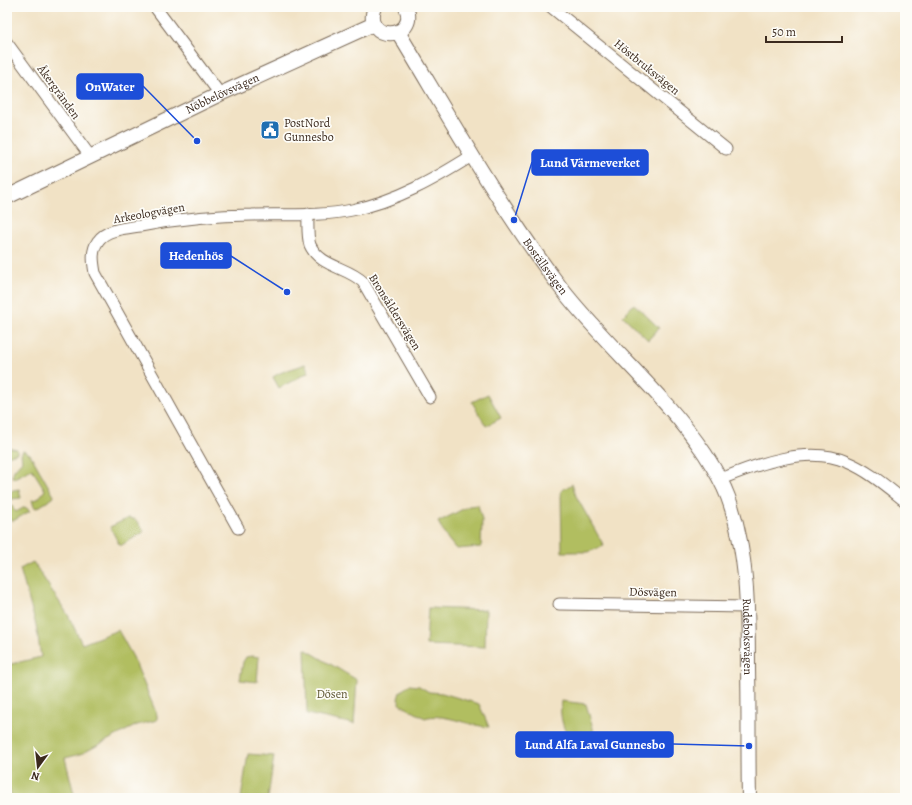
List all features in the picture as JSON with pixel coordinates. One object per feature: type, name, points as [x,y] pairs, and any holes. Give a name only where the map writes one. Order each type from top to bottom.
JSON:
[{"type":"street","points":[[155,7],[220,94]]},
{"type":"street","points":[[375,7],[372,18],[374,24],[379,30],[385,33],[398,32],[406,24],[408,18],[406,7]]},
{"type":"street","name":"Höstbruksvägen","points":[[551,7],[726,148]]},
{"type":"street","name":"Nöbbelövsvägen","points":[[7,197],[220,94],[374,24]]},
{"type":"street","name":"Boställsvägen","points":[[398,32],[473,156],[524,236],[561,288],[593,327],[672,410],[694,437],[720,479]]},
{"type":"street","name":"Åkergränden","points":[[7,43],[90,156]]},
{"type":"street","name":"Arkeologvägen","points":[[238,528],[100,285],[92,260],[98,241],[113,231],[159,222],[222,216],[308,214],[351,211],[401,196],[432,181],[473,156]]},
{"type":"street","name":"Bronsåldersvägen","points":[[308,214],[309,238],[315,252],[322,259],[352,273],[363,282],[430,398]]},
{"type":"street","points":[[720,479],[756,465],[794,456],[823,456],[846,461],[865,471],[905,501]]},
{"type":"street","name":"Rudeboksvägen","points":[[720,479],[736,523],[746,586],[748,798]]},
{"type":"street","name":"Dösvägen","points":[[559,604],[747,607]]},
{"type":"green space","points":[[634,304],[659,328],[648,340],[623,316]]},
{"type":"green space","points":[[305,364],[309,372],[279,388],[273,377]]},
{"type":"green space","points":[[488,394],[501,418],[486,426],[472,402]]},
{"type":"green space","points":[[7,447],[17,449],[17,453],[7,456]]},
{"type":"green space","points":[[23,450],[30,454],[54,496],[37,508],[34,507],[32,500],[38,499],[45,490],[32,469],[14,478],[12,477],[14,470],[22,461],[21,454]]},
{"type":"green space","points":[[572,484],[576,496],[604,546],[588,552],[562,552],[561,491]]},
{"type":"green space","points":[[19,489],[21,498],[12,499],[9,502],[16,512],[25,507],[30,511],[13,521],[10,520],[7,514],[7,495],[13,490]]},
{"type":"green space","points":[[478,505],[482,520],[481,547],[456,549],[447,538],[438,522],[469,506]]},
{"type":"green space","points":[[128,518],[134,519],[140,524],[144,532],[120,546],[110,527]]},
{"type":"green space","points":[[33,562],[68,615],[82,644],[118,630],[133,657],[157,715],[157,720],[137,725],[81,754],[65,758],[75,798],[12,798],[7,781],[7,665],[41,657],[36,625],[20,569]]},
{"type":"green space","points":[[428,608],[486,610],[485,647],[426,645]]},
{"type":"green space","name":"Dösen","points":[[305,649],[357,680],[354,724],[307,714]]},
{"type":"green space","points":[[246,657],[259,657],[257,682],[240,680],[243,662]]},
{"type":"green space","points":[[409,685],[419,686],[429,692],[442,693],[479,704],[489,727],[447,718],[425,718],[401,705],[398,699],[400,692]]},
{"type":"green space","points":[[561,701],[586,704],[593,728],[594,748],[583,747],[571,740],[562,721]]},
{"type":"green space","points":[[248,754],[274,756],[268,798],[241,798]]},
{"type":"place","name":"PostNord Gunnesbo","points":[[270,130]]},
{"type":"place","name":"OnWater","points":[[197,141]]},
{"type":"place","name":"Lund Värmeverket","points":[[514,220]]},
{"type":"place","name":"Hedenhös","points":[[287,292]]},
{"type":"place","name":"Lund Alfa Laval Gunnesbo","points":[[749,746]]}]
